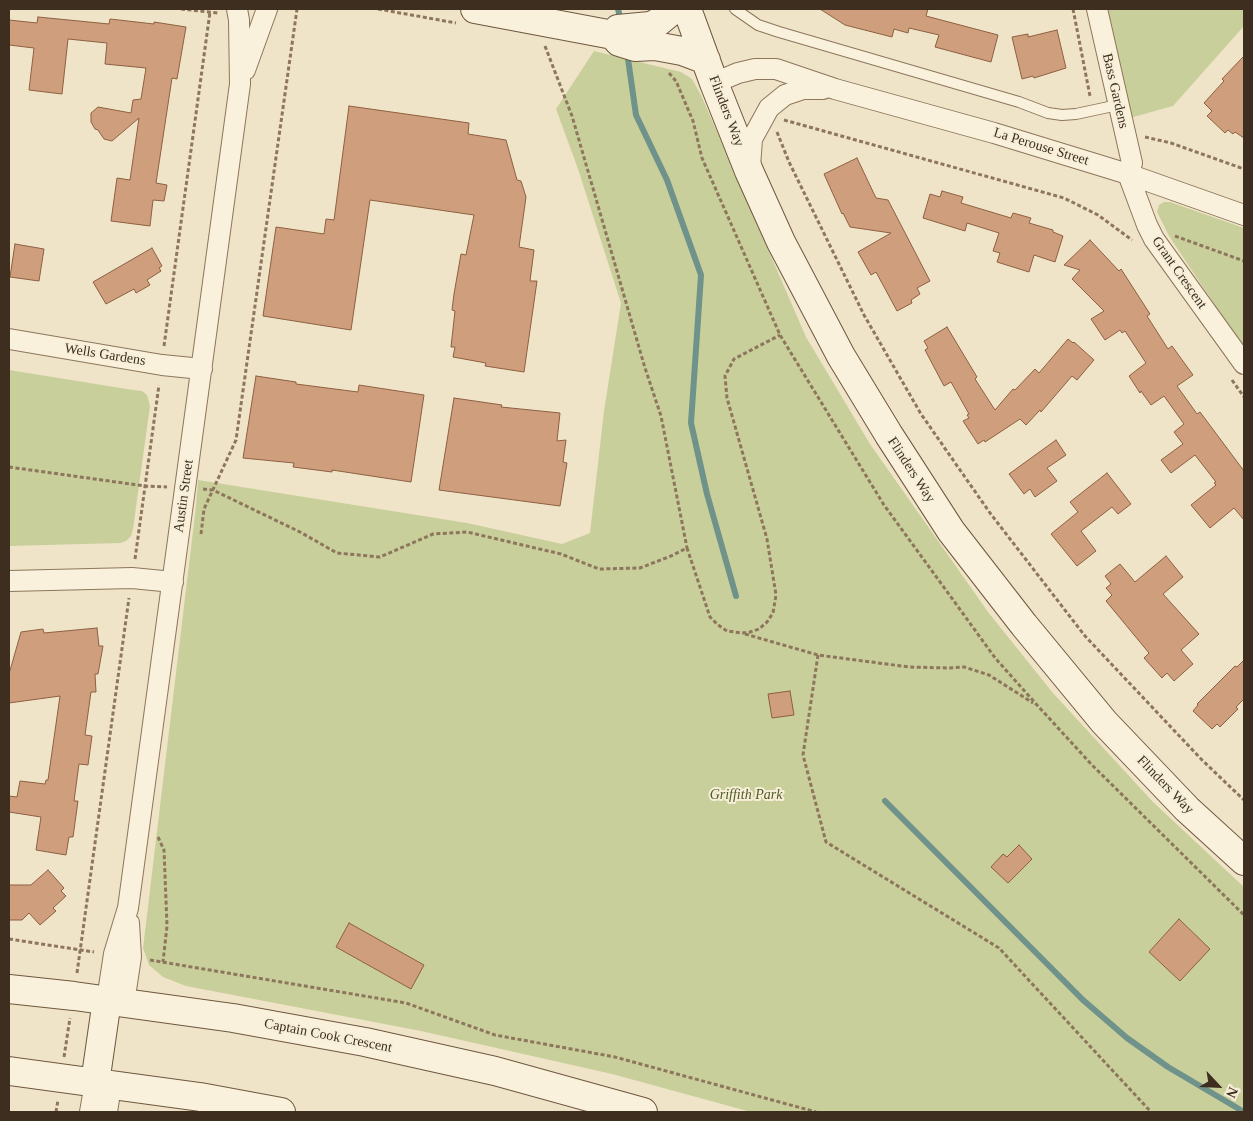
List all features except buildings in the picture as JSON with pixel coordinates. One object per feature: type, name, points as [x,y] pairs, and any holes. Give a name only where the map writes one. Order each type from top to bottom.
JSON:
[{"type":"street","name":"Austin Street","points":[[116,1002],[114,954],[128,908],[240,84],[239,20],[237,9]]},
{"type":"street","name":"Austin Street","points":[[240,84],[267,9]]},
{"type":"street","points":[[475,9],[620,35],[655,46],[682,51],[710,72]]},
{"type":"street","points":[[620,35],[657,23],[674,9]]},
{"type":"street","name":"Flinders Way","points":[[687,9],[750,172],[781,242],[841,356],[889,436],[951,531],[1024,625],[1104,722],[1187,809],[1244,861]]},
{"type":"street","name":"Bass Gardens","points":[[1097,9],[1132,163],[1128,174]]},
{"type":"street","name":"La Perouse Street","points":[[710,72],[738,73],[755,69],[776,69],[835,89],[994,133],[1128,174],[1244,215]]},
{"type":"street","name":"La Perouse Street","points":[[750,172],[752,139],[784,95],[803,89],[835,89]]},
{"type":"street","name":"Grant Crescent","points":[[1128,174],[1138,204],[1154,239],[1244,364]]},
{"type":"street","name":"Wells Gardens","points":[[9,339],[162,365],[202,369]]},
{"type":"street","points":[[9,581],[132,578],[173,582]]},
{"type":"street","name":"Captain Cook Crescent","points":[[9,989],[233,1018],[365,1042],[495,1071],[643,1112]]},
{"type":"street","points":[[90,1112],[103,1085],[116,1002]]},
{"type":"street","points":[[9,1071],[200,1097],[281,1112]]},
{"type":"street","points":[[103,1085],[107,1112]]},
{"type":"lane","points":[[735,9],[758,25],[779,32],[1019,102],[1048,113],[1076,114],[1118,105]]},
{"type":"path","points":[[9,939],[81,950],[210,12],[181,9]]},
{"type":"path","points":[[200,538],[204,510],[236,440],[297,9]]},
{"type":"path","points":[[544,44],[572,116],[645,368],[662,416],[687,548],[710,617],[727,631],[818,655],[909,667],[964,667],[989,676],[1037,705]]},
{"type":"path","points":[[770,112],[1064,198],[1098,215],[1130,240],[1177,236],[1244,261]]},
{"type":"path","points":[[770,112],[789,162],[864,315],[921,414],[990,513],[1085,636],[1202,760],[1244,800]]},
{"type":"path","points":[[742,634],[758,629],[767,622],[776,605],[776,595],[766,539],[727,398],[725,376],[734,359],[780,336]]},
{"type":"path","points":[[9,467],[145,486],[213,490],[300,532],[338,553],[380,557],[432,534],[467,532],[561,554],[599,569],[640,568],[687,548]]},
{"type":"path","points":[[818,655],[804,755],[826,842],[999,948],[1151,1112]]},
{"type":"path","points":[[159,828],[158,837],[164,850],[167,926],[163,962],[406,1003],[495,1034],[615,1057],[816,1112]]},
{"type":"green space","points":[[1105,9],[1244,9],[1244,26],[1173,106],[1130,118]]},
{"type":"green space","name":"Griffith Park","points":[[594,51],[681,72],[692,79],[701,95],[806,337],[870,444],[988,612],[1053,693],[1153,802],[1244,887],[1244,1112],[751,1112],[612,1074],[421,1031],[186,986],[163,977],[149,965],[143,948],[198,480],[467,523],[562,544],[590,533],[604,411],[621,303],[578,169],[556,109]]},
{"type":"green space","points":[[1164,202],[1170,202],[1244,228],[1244,349],[1169,236],[1157,212],[1159,205]]},
{"type":"green space","points":[[9,370],[142,391],[147,395],[150,406],[133,529],[131,536],[126,541],[121,543],[9,546]]},
{"type":"waterway","points":[[618,9],[621,22]]},
{"type":"waterway","points":[[627,52],[636,115],[667,180],[701,275],[691,423],[707,494],[736,596]]},
{"type":"waterway","points":[[885,801],[1083,1000],[1127,1038],[1168,1067],[1244,1112]]}]
